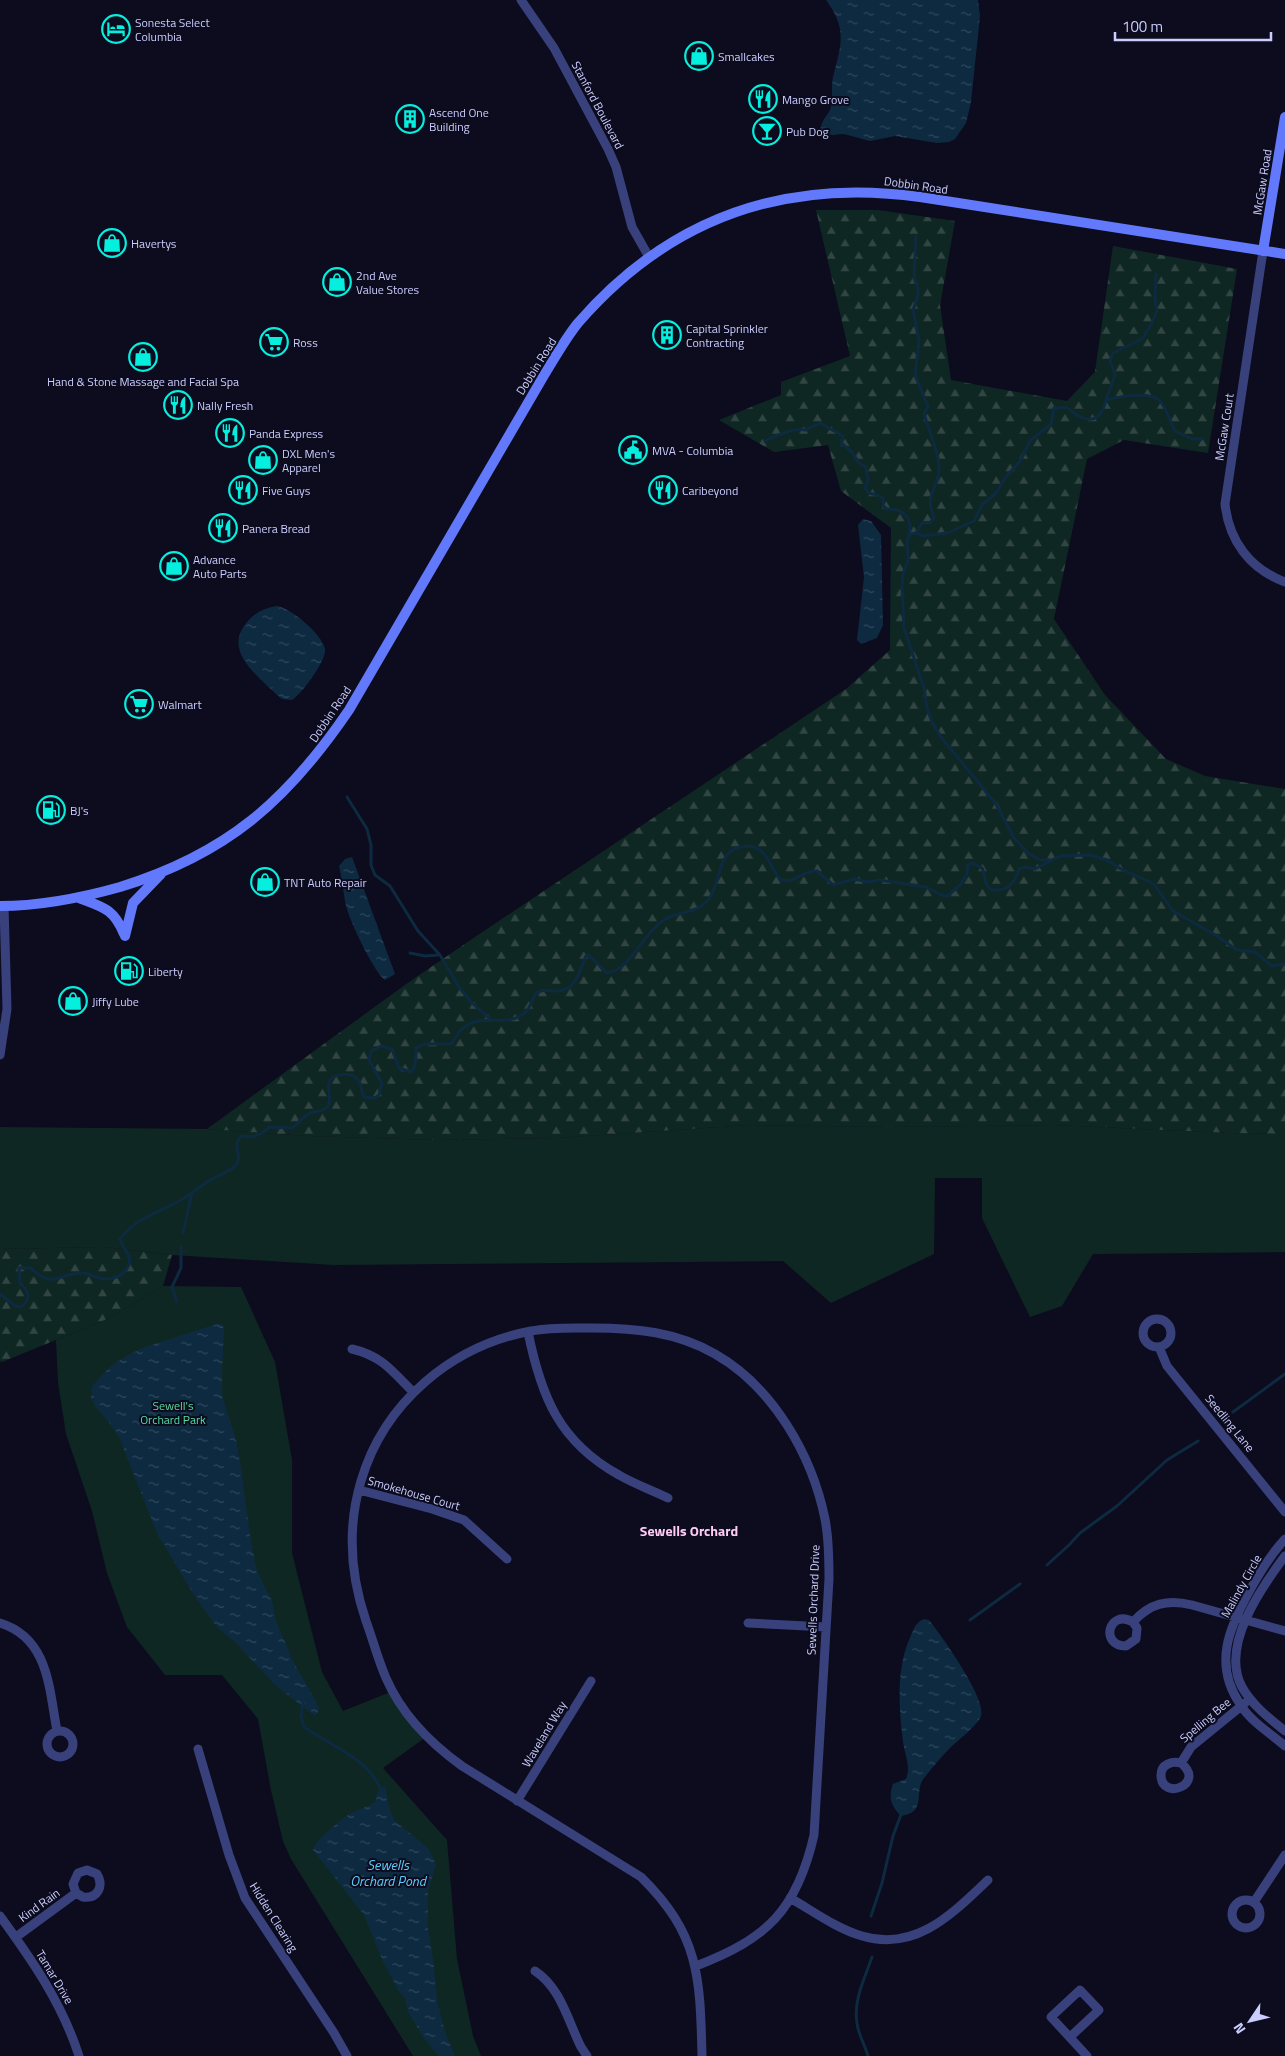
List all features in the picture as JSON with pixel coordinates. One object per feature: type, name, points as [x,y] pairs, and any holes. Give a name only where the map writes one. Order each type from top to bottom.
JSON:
[{"type":"street","name":"Stanford Boulevard","points":[[520,0],[554,48],[608,149],[616,167],[627,215],[638,240],[649,257]]},
{"type":"street","name":"McGaw Road","points":[[1263,251],[1285,117]]},
{"type":"street","name":"Dobbin Road","points":[[2,906],[79,898],[164,872],[220,843],[244,826],[294,782],[318,754],[349,710],[543,377],[572,332],[612,289],[649,257],[711,222],[736,212],[799,196],[861,191],[920,197],[1285,254]]},
{"type":"street","name":"McGaw Court","points":[[1263,251],[1225,504],[1229,525],[1240,548],[1248,559],[1263,571],[1285,582]]},
{"type":"street","points":[[79,898],[105,908],[113,914],[119,921],[125,936],[133,903],[164,872]]},
{"type":"street","points":[[0,1055],[7,1009],[2,906]]},
{"type":"street","name":"Sewells Orchard Drive","points":[[696,1966],[728,1954],[764,1930],[790,1898],[805,1870],[814,1835],[829,1551],[826,1520],[818,1489],[794,1436],[758,1388],[737,1369],[717,1355],[697,1345],[651,1331],[609,1328],[563,1328],[528,1332],[482,1345],[458,1357],[413,1392],[381,1434],[358,1490],[352,1527],[351,1550],[358,1598],[386,1678],[393,1691],[412,1720],[443,1752],[517,1801],[640,1877],[664,1901],[689,1944],[696,1966],[702,2056]]},
{"type":"street","points":[[528,1332],[535,1368],[548,1402],[572,1439],[588,1454],[619,1475],[668,1498]]},
{"type":"street","name":"Seedling Lane","points":[[1158,1348],[1167,1366],[1285,1512]]},
{"type":"street","points":[[352,1349],[373,1355],[382,1361],[413,1392]]},
{"type":"street","name":"Smokehouse Court","points":[[358,1490],[432,1509],[464,1520],[507,1559]]},
{"type":"street","name":"Malindy Circle","points":[[1285,1539],[1267,1561],[1227,1644],[1226,1658],[1231,1689],[1241,1706],[1285,1746]]},
{"type":"street","name":"Malindy Circle","points":[[1285,1556],[1240,1617],[1236,1658],[1240,1685],[1250,1699],[1285,1731]]},
{"type":"street","points":[[1133,1622],[1148,1608],[1168,1602],[1178,1602],[1240,1617],[1285,1631]]},
{"type":"street","points":[[748,1623],[826,1627]]},
{"type":"street","points":[[0,1624],[16,1630],[25,1636],[38,1652],[46,1672],[57,1731]]},
{"type":"street","name":"Waveland Way","points":[[517,1801],[591,1680]]},
{"type":"street","name":"Spelling Bee","points":[[1181,1763],[1191,1747],[1250,1699]]},
{"type":"street","name":"Hidden Clearing","points":[[198,1749],[229,1855],[245,1898],[334,2033],[347,2056]]},
{"type":"street","points":[[1254,1902],[1285,1855]]},
{"type":"street","points":[[790,1898],[845,1929],[862,1936],[893,1939],[906,1937],[935,1926],[950,1916],[988,1880]]},
{"type":"street","name":"Kind Rain","points":[[16,1937],[76,1893]]},
{"type":"street","name":"Tamar Drive","points":[[0,1916],[16,1937],[55,1998],[68,2024],[79,2056]]},
{"type":"street","points":[[535,1971],[553,1986],[587,2056]]},
{"type":"street","points":[[1070,2037],[1098,2010],[1080,1990],[1051,2017],[1087,2056]]},
{"type":"green space","points":[[816,210],[878,210],[955,221],[940,305],[951,380],[1067,401],[1095,372],[1113,246],[1237,269],[1208,453],[1124,440],[1087,459],[1054,619],[1105,695],[1166,759],[1205,776],[1285,789],[1285,1134],[1054,1125],[890,1127],[749,1125],[557,1138],[436,1140],[308,1136],[207,1129],[409,982],[846,689],[890,650],[891,528],[841,491],[828,445],[774,452],[719,420],[781,395],[781,382],[850,356]]},
{"type":"green space","points":[[749,1125],[890,1127],[1054,1125],[1285,1134],[1285,1252],[1093,1254],[1062,1306],[1030,1317],[982,1218],[982,1178],[935,1178],[934,1254],[831,1303],[783,1261],[333,1265],[172,1255],[104,1247],[0,1249],[0,1127],[207,1129],[308,1136],[436,1140],[557,1138]]},
{"type":"green space","points":[[104,1247],[172,1255],[163,1286],[107,1319],[2,1362],[0,1361],[0,1249]]},
{"type":"green space","name":"Sewell's Orchard Park","points":[[163,1286],[241,1287],[275,1362],[292,1460],[292,1553],[322,1672],[343,1711],[393,1691],[426,1737],[383,1768],[447,1840],[457,1959],[473,2036],[481,2056],[413,2056],[291,1859],[283,1841],[271,1790],[258,1719],[222,1675],[165,1675],[127,1627],[107,1573],[92,1511],[66,1434],[58,1382],[56,1340],[107,1319]]},
{"type":"water","points":[[826,0],[978,0],[980,16],[971,102],[966,123],[955,139],[949,142],[937,143],[895,136],[870,141],[844,134],[826,135],[820,132],[822,123],[831,107],[832,81],[841,37],[838,20]]},
{"type":"water","points":[[863,519],[871,521],[881,535],[883,625],[877,638],[861,644],[857,640],[864,577],[858,525]]},
{"type":"water","points":[[277,606],[290,611],[312,629],[323,643],[325,649],[322,661],[313,677],[292,700],[282,699],[254,672],[241,655],[239,646],[239,636],[251,618],[267,608]]},
{"type":"water","points":[[352,857],[395,974],[385,980],[374,966],[355,930],[345,901],[339,866],[345,859]]},
{"type":"water","points":[[222,1324],[224,1329],[222,1396],[236,1440],[257,1571],[272,1601],[276,1621],[293,1661],[317,1703],[319,1710],[315,1716],[276,1686],[236,1643],[216,1626],[192,1592],[157,1533],[119,1437],[91,1398],[92,1387],[100,1377],[112,1365],[130,1354],[145,1347]]},
{"type":"water","points":[[924,1619],[929,1620],[962,1667],[977,1696],[981,1708],[981,1716],[976,1724],[946,1752],[924,1778],[921,1783],[917,1806],[914,1810],[909,1814],[901,1816],[895,1809],[891,1797],[893,1784],[906,1779],[908,1770],[900,1716],[900,1677],[905,1652],[913,1630]]},
{"type":"water","name":"Sewells Orchard Pond","points":[[385,1786],[394,1820],[428,1848],[436,1864],[428,1891],[428,1929],[437,2000],[445,2032],[455,2056],[439,2056],[425,2040],[408,2012],[405,1998],[399,1992],[382,1959],[364,1915],[313,1850],[323,1836],[340,1821],[353,1812],[375,1802],[378,1791]]},
{"type":"waterway","points":[[916,236],[914,278],[918,288],[918,296],[913,310],[919,341],[915,375],[928,406],[924,414],[936,450],[939,471],[930,503],[934,517],[930,523],[922,523],[916,533],[911,534],[907,540],[908,560],[903,575],[902,587],[904,628],[924,688],[927,708],[932,722],[941,737],[996,804],[1014,838],[1029,854],[1040,860],[1049,860]]},
{"type":"waterway","points":[[1106,400],[1115,375],[1110,361],[1113,353],[1142,339],[1157,311],[1155,301],[1156,274]]},
{"type":"waterway","points":[[916,533],[923,536],[947,533],[974,521],[982,505],[997,492],[1005,478],[1021,460],[1030,441],[1051,424],[1054,408],[1067,408],[1079,416],[1091,419],[1101,413],[1106,400],[1135,395],[1150,396],[1157,398],[1161,402],[1175,431],[1192,439],[1202,439]]},
{"type":"waterway","points":[[765,441],[791,431],[805,430],[820,423],[843,436],[841,443],[852,452],[859,463],[866,467],[868,480],[865,488],[869,493],[883,498],[883,506],[887,509],[898,510],[906,516],[910,524],[909,535]]},
{"type":"waterway","points":[[347,797],[367,829],[371,845],[371,865],[375,875],[390,886],[418,931],[440,955],[459,987],[471,1002],[491,1020]]},
{"type":"waterway","points":[[0,1294],[15,1306],[21,1307],[27,1301],[26,1289],[20,1283],[19,1268],[31,1268],[38,1275],[51,1279],[83,1273],[106,1279],[120,1275],[127,1268],[130,1260],[120,1239],[126,1232],[148,1216],[181,1200],[207,1182],[234,1167],[238,1160],[238,1140],[242,1136],[250,1137],[257,1135],[269,1127],[292,1128],[307,1114],[324,1110],[329,1104],[329,1083],[331,1079],[338,1075],[355,1077],[360,1084],[364,1097],[375,1098],[379,1095],[382,1083],[369,1060],[371,1051],[381,1046],[392,1049],[399,1068],[411,1072],[415,1064],[416,1048],[424,1044],[451,1044],[459,1032],[469,1024],[484,1020],[513,1019],[527,1010],[538,992],[569,988],[579,974],[586,956],[589,955],[607,973],[615,971],[629,959],[661,922],[674,915],[699,908],[705,903],[713,891],[726,856],[737,848],[748,846],[763,852],[778,877],[786,881],[812,871],[817,871],[833,885],[854,879],[869,882],[879,880],[926,887],[947,896],[960,885],[967,874],[968,865],[972,863],[982,868],[988,887],[997,890],[1010,885],[1019,869],[1025,867],[1035,869],[1060,856],[1090,855],[1107,860],[1121,869],[1154,884],[1173,911],[1217,936],[1237,950],[1255,952],[1272,966],[1285,964]]},
{"type":"waterway","points":[[410,953],[425,956],[439,955]]},
{"type":"waterway","points":[[183,1233],[192,1193]]},
{"type":"waterway","points":[[177,1302],[172,1287],[181,1268],[181,1247]]},
{"type":"waterway","points":[[1233,1412],[1285,1374]]},
{"type":"waterway","points":[[1047,1565],[1080,1533],[1117,1506],[1167,1460],[1198,1441]]},
{"type":"waterway","points":[[970,1620],[1020,1584]]},
{"type":"waterway","points":[[303,1703],[301,1716],[304,1727],[358,1761],[375,1779],[381,1790]]},
{"type":"waterway","points":[[871,1916],[882,1883],[893,1836],[902,1812]]},
{"type":"waterway","points":[[868,2056],[859,2031],[856,2014],[860,1989],[872,1957]]},
{"type":"place","name":"Sonesta Select Columbia","points":[[116,29]]},
{"type":"place","name":"Smallcakes","points":[[699,56]]},
{"type":"place","name":"Mango Grove","points":[[763,99]]},
{"type":"place","name":"Ascend One Building","points":[[410,119]]},
{"type":"place","name":"Pub Dog","points":[[767,131]]},
{"type":"place","name":"Havertys","points":[[112,243]]},
{"type":"place","name":"2nd Ave Value Stores","points":[[337,282]]},
{"type":"place","name":"Capital Sprinkler Contracting","points":[[667,335]]},
{"type":"place","name":"Ross","points":[[274,342]]},
{"type":"place","name":"Hand & Stone Massage and Facial Spa","points":[[143,357]]},
{"type":"place","name":"Nally Fresh","points":[[178,405]]},
{"type":"place","name":"Panda Express","points":[[230,433]]},
{"type":"place","name":"MVA - Columbia","points":[[633,450]]},
{"type":"place","name":"DXL Men's Apparel","points":[[263,460]]},
{"type":"place","name":"Five Guys","points":[[243,490]]},
{"type":"place","name":"Caribeyond","points":[[663,490]]},
{"type":"place","name":"Panera Bread","points":[[223,528]]},
{"type":"place","name":"Advance Auto Parts","points":[[174,566]]},
{"type":"place","name":"Walmart","points":[[139,704]]},
{"type":"place","name":"BJ's","points":[[51,810]]},
{"type":"place","name":"TNT Auto Repair","points":[[265,882]]},
{"type":"place","name":"Liberty","points":[[129,971]]},
{"type":"place","name":"Jiffy Lube","points":[[73,1001]]},
{"type":"district","name":"Sewells Orchard","points":[[689,1530]]}]
